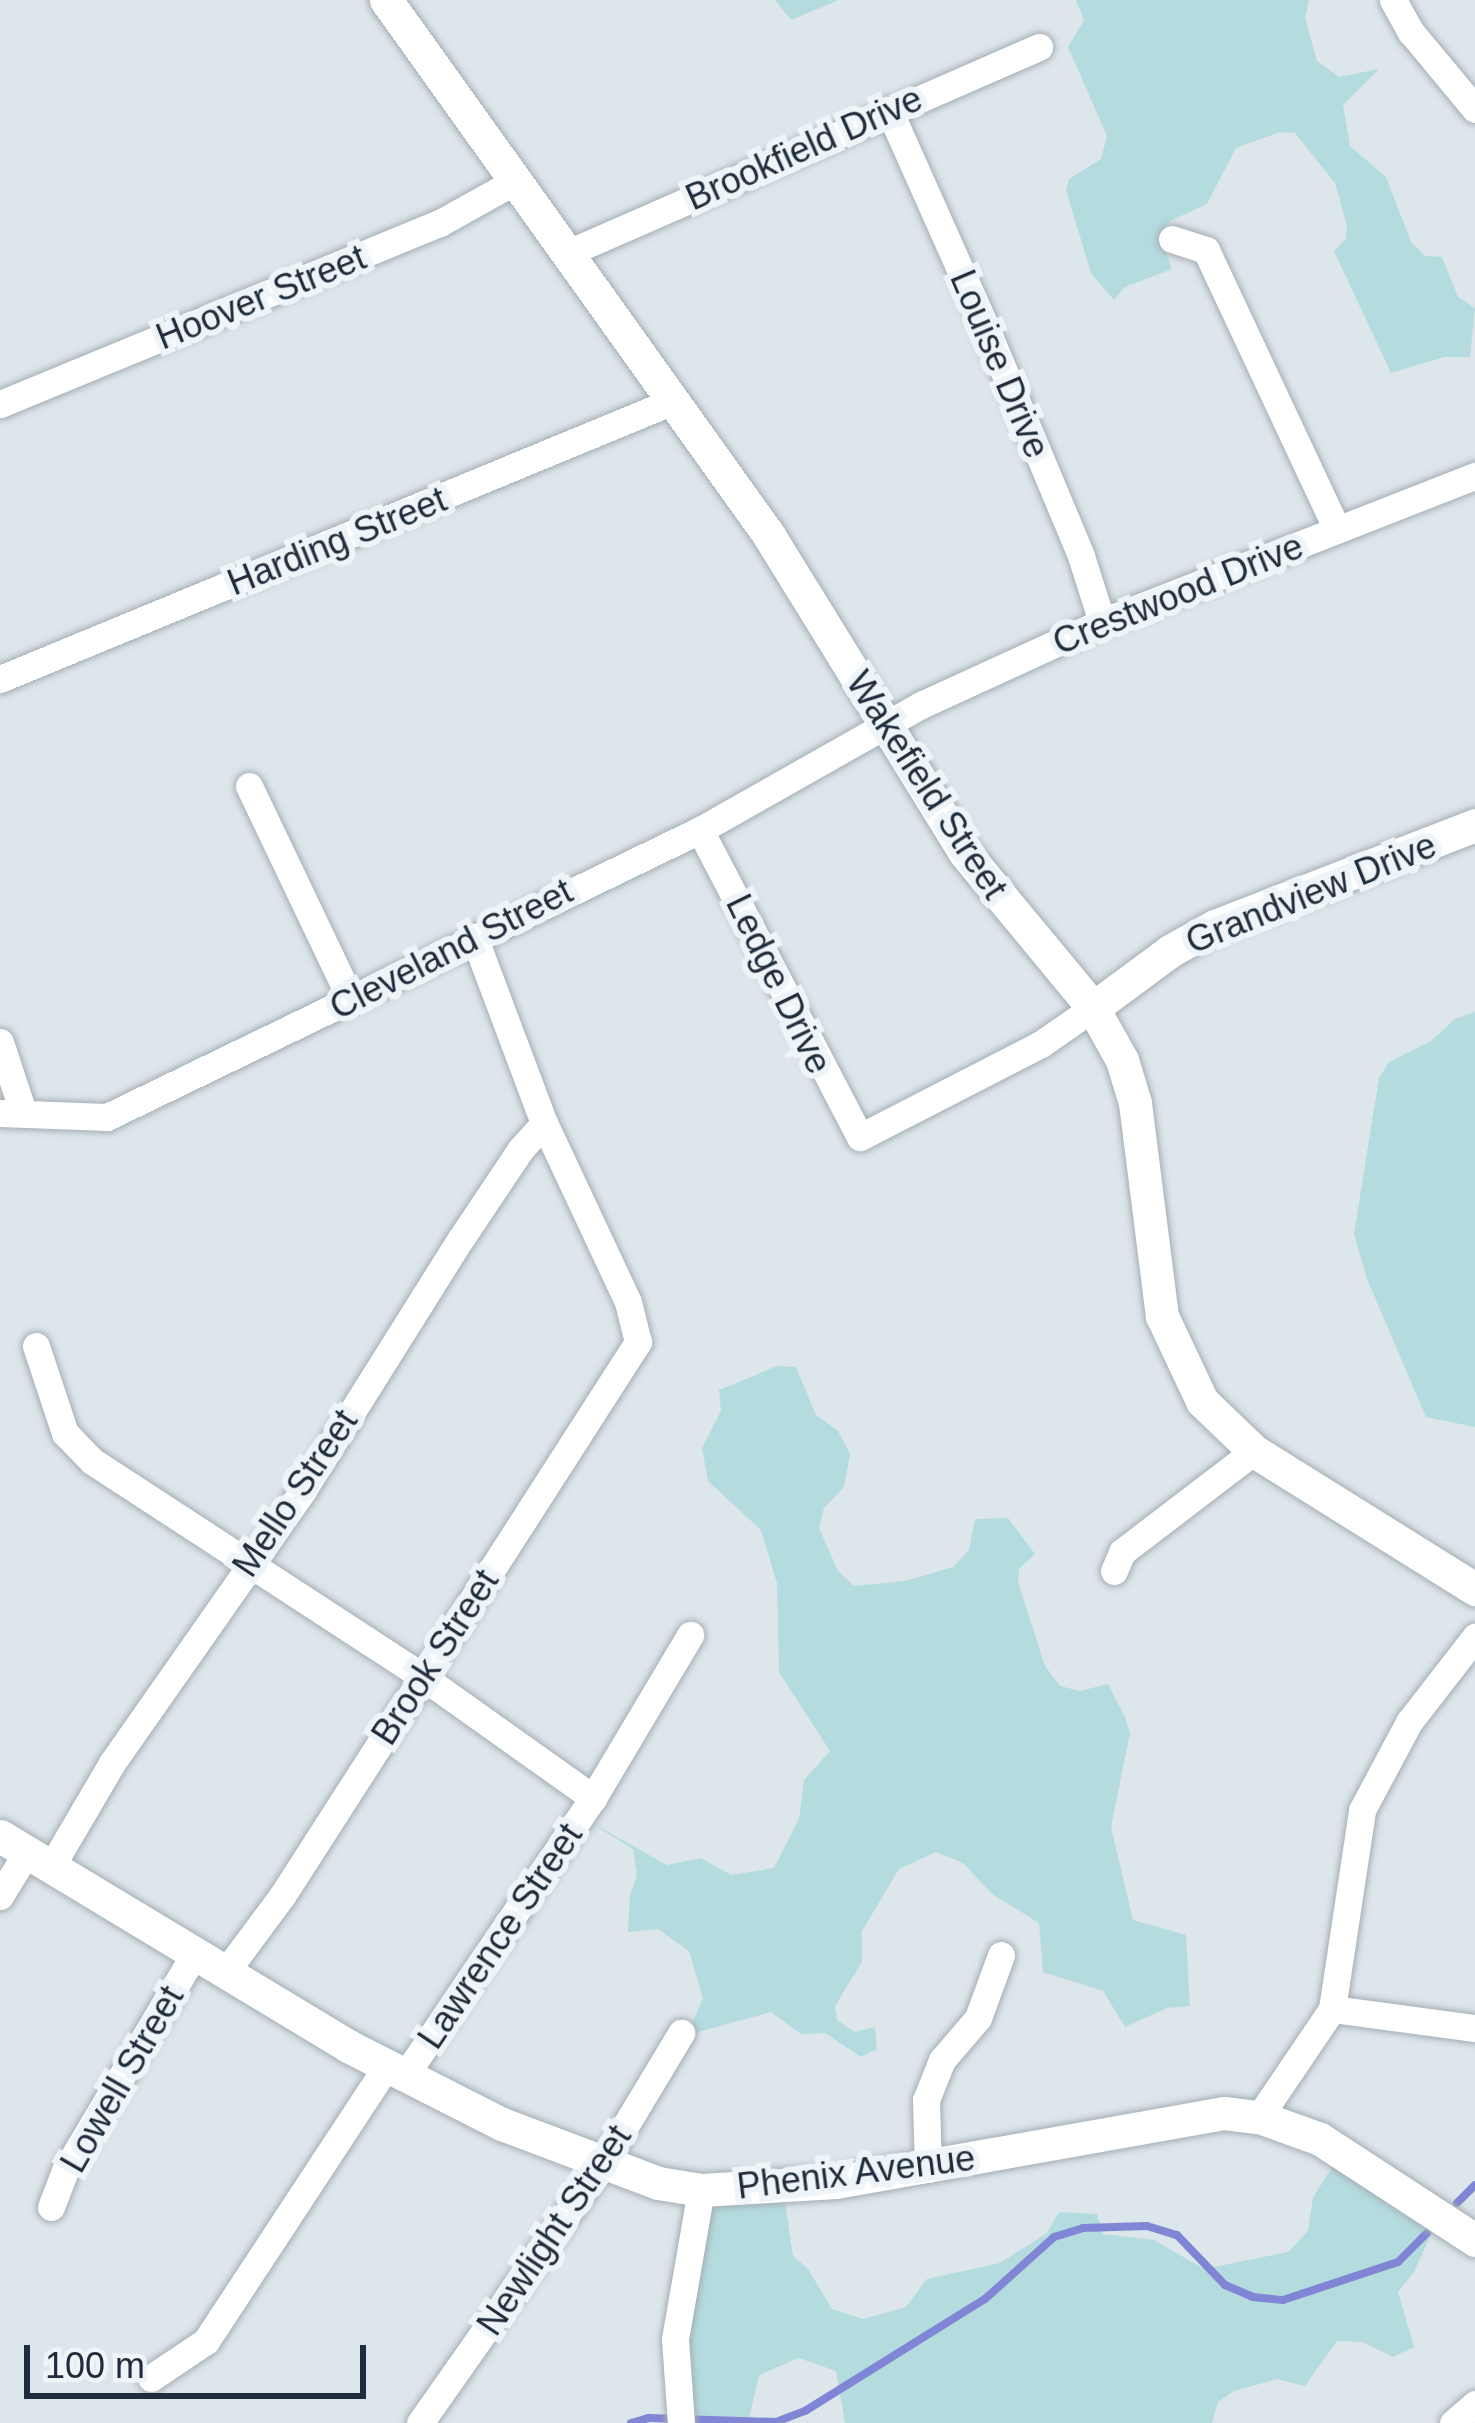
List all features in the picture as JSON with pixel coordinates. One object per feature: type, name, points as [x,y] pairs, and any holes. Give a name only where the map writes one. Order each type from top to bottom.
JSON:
[{"type":"street","name":"Wakefield Street","points":[[386,0],[768,534],[965,853],[1093,1008],[1122,1060],[1135,1102],[1157,1289],[1171,1342],[1202,1401],[1254,1451],[1475,1589]]},
{"type":"street","points":[[1393,0],[1475,109]]},
{"type":"street","name":"Brookfield Drive","points":[[570,252],[1039,47]]},
{"type":"street","name":"Louise Drive","points":[[889,110],[1081,556],[1102,622]]},
{"type":"street","name":"Hoover Street","points":[[0,404],[440,223],[517,180]]},
{"type":"street","points":[[1172,239],[1206,250],[1337,530]]},
{"type":"street","name":"Harding Street","points":[[0,679],[674,401]]},
{"type":"street","name":"Crestwood Drive","points":[[889,728],[921,705],[1102,622],[1475,476]]},
{"type":"street","name":"Cleveland Street","points":[[11,1111],[107,1117],[700,830],[889,728]]},
{"type":"street","points":[[249,786],[350,998]]},
{"type":"street","name":"Grandview Drive","points":[[1093,1008],[1170,951],[1215,926],[1475,825]]},
{"type":"street","name":"Ledge Drive","points":[[700,830],[860,1137],[1041,1044],[1093,1008]]},
{"type":"street","points":[[474,938],[544,1123]]},
{"type":"street","points":[[0,1042],[11,1111]]},
{"type":"street","name":"Brook Street","points":[[227,1970],[282,1896],[638,1342],[628,1302],[544,1123]]},
{"type":"street","name":"Mello Street","points":[[0,1896],[26,1852],[112,1763],[303,1490],[520,1150],[544,1123]]},
{"type":"street","points":[[36,1346],[73,1444],[423,1677],[593,1798]]},
{"type":"street","points":[[1114,1571],[1122,1552],[1254,1451]]},
{"type":"street","name":"Lawrence Street","points":[[151,2378],[206,2342],[593,1798],[690,1635]]},
{"type":"street","points":[[1259,2117],[1332,2009],[1362,1810],[1409,1722],[1475,1637]]},
{"type":"street","name":"Phenix Avenue","points":[[26,1852],[348,2046],[502,2124],[658,2183],[701,2189],[770,2189],[928,2169],[1224,2113],[1259,2117],[1356,2160],[1475,2240]]},
{"type":"street","name":"Lowell Street","points":[[50,2207],[65,2171],[195,1953]]},
{"type":"street","points":[[928,2169],[926,2100],[942,2060],[978,2018],[1000,1955]]},
{"type":"street","points":[[1332,2009],[1475,2028]]},
{"type":"street","name":"Newlight Street","points":[[420,2423],[603,2163],[681,2033]]},
{"type":"street","points":[[681,2423],[675,2339],[701,2189]]},
{"type":"shaded area","points":[[775,0],[839,0],[791,20]]},
{"type":"shaded area","points":[[1076,0],[1309,0],[1305,18],[1317,61],[1339,77],[1379,69],[1343,105],[1350,146],[1386,177],[1411,242],[1425,256],[1442,257],[1458,297],[1475,308],[1470,357],[1444,357],[1391,373],[1334,251],[1346,239],[1347,226],[1335,183],[1295,133],[1280,132],[1236,148],[1207,204],[1170,221],[1160,236],[1172,269],[1125,287],[1114,300],[1091,273],[1066,190],[1069,179],[1101,159],[1107,136],[1068,47],[1084,20]]},
{"type":"shaded area","points":[[1475,1012],[1475,1427],[1426,1417],[1367,1279],[1354,1234],[1379,1078],[1389,1062],[1431,1041],[1455,1019]]},
{"type":"shaded area","points":[[777,1366],[796,1367],[816,1415],[838,1431],[850,1454],[844,1487],[824,1508],[819,1528],[838,1571],[854,1586],[905,1581],[953,1567],[969,1550],[975,1519],[1008,1518],[1035,1554],[1019,1569],[1018,1582],[1045,1666],[1060,1686],[1080,1691],[1108,1684],[1125,1717],[1130,1733],[1111,1827],[1133,1920],[1186,1935],[1190,2006],[1167,2008],[1125,2027],[1103,1991],[1043,1972],[1039,1923],[992,1894],[963,1863],[936,1852],[899,1869],[862,1931],[862,1962],[835,2006],[837,2020],[855,2032],[875,2027],[877,2049],[861,2057],[825,2033],[801,2034],[771,2012],[687,2035],[703,1998],[689,1951],[658,1929],[628,1932],[630,1895],[637,1876],[633,1849],[583,1818],[667,1865],[701,1858],[731,1875],[774,1868],[799,1819],[804,1780],[830,1751],[779,1672],[777,1583],[761,1530],[708,1481],[702,1448],[721,1411],[719,1390]]},
{"type":"shaded area","points":[[1339,2157],[1437,2221],[1414,2272],[1398,2292],[1414,2347],[1393,2357],[1362,2342],[1337,2341],[1305,2386],[1277,2379],[1234,2391],[1218,2402],[1212,2423],[845,2423],[836,2371],[799,2358],[759,2375],[748,2423],[679,2423],[697,2195],[783,2187],[793,2256],[808,2269],[832,2309],[863,2319],[906,2307],[927,2279],[1000,2263],[1047,2233],[1059,2212],[1097,2214],[1103,2234],[1154,2240],[1204,2269],[1288,2252],[1308,2231],[1313,2197]]},
{"type":"waterway","points":[[1457,2203],[1475,2185]]},
{"type":"waterway","points":[[631,2423],[648,2418],[776,2422],[805,2411],[985,2299],[1054,2237],[1083,2228],[1147,2226],[1177,2235],[1225,2285],[1253,2297],[1283,2300],[1398,2262],[1427,2233]]}]
